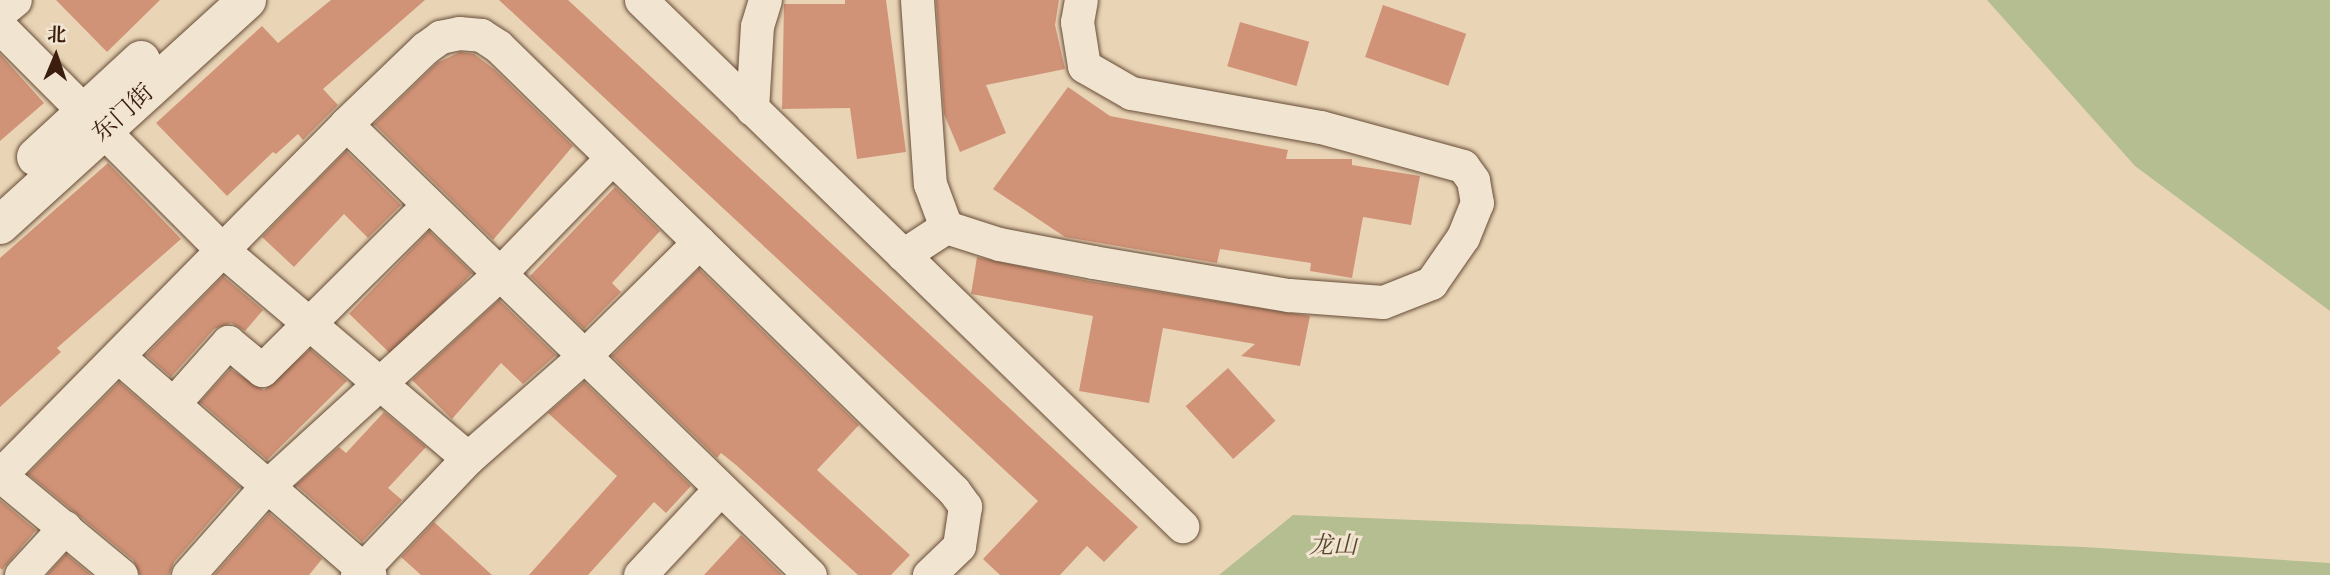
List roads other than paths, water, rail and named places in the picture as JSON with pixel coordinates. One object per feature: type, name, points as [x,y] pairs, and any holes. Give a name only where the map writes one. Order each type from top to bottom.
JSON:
[{"type":"street","points":[[0,12],[15,0]]},
{"type":"street","name":"东门街","points":[[0,225],[208,0]]},
{"type":"street","name":"东门街","points":[[0,191],[92,123],[247,0]]},
{"type":"street","points":[[641,0],[1182,526]]},
{"type":"street","points":[[752,108],[757,26],[765,0]]},
{"type":"street","points":[[917,0],[930,184],[946,227]]},
{"type":"street","points":[[946,227],[999,244],[1093,262],[1289,295],[1383,302],[1431,282],[1463,237],[1477,203],[1473,180],[1463,166],[1321,127],[1131,93],[1084,66],[1077,23],[1081,0]]},
{"type":"street","points":[[0,27],[92,123],[220,248],[468,457]]},
{"type":"street","points":[[121,575],[0,475],[119,357],[220,248],[346,124],[425,48],[440,37],[459,33],[481,35],[498,46],[965,506],[959,546],[929,575]]},
{"type":"street","points":[[346,124],[810,575]]},
{"type":"street","points":[[188,575],[265,488],[499,274],[612,158]]},
{"type":"street","points":[[173,404],[228,342],[262,370],[429,205]]},
{"type":"street","points":[[903,255],[946,227]]},
{"type":"street","points":[[119,357],[363,573],[468,457],[584,356],[699,242]]},
{"type":"street","points":[[640,575],[720,489]]},
{"type":"street","points":[[21,575],[65,527]]},
{"type":"park label","name":"龙山","points":[[1333,546]]}]
